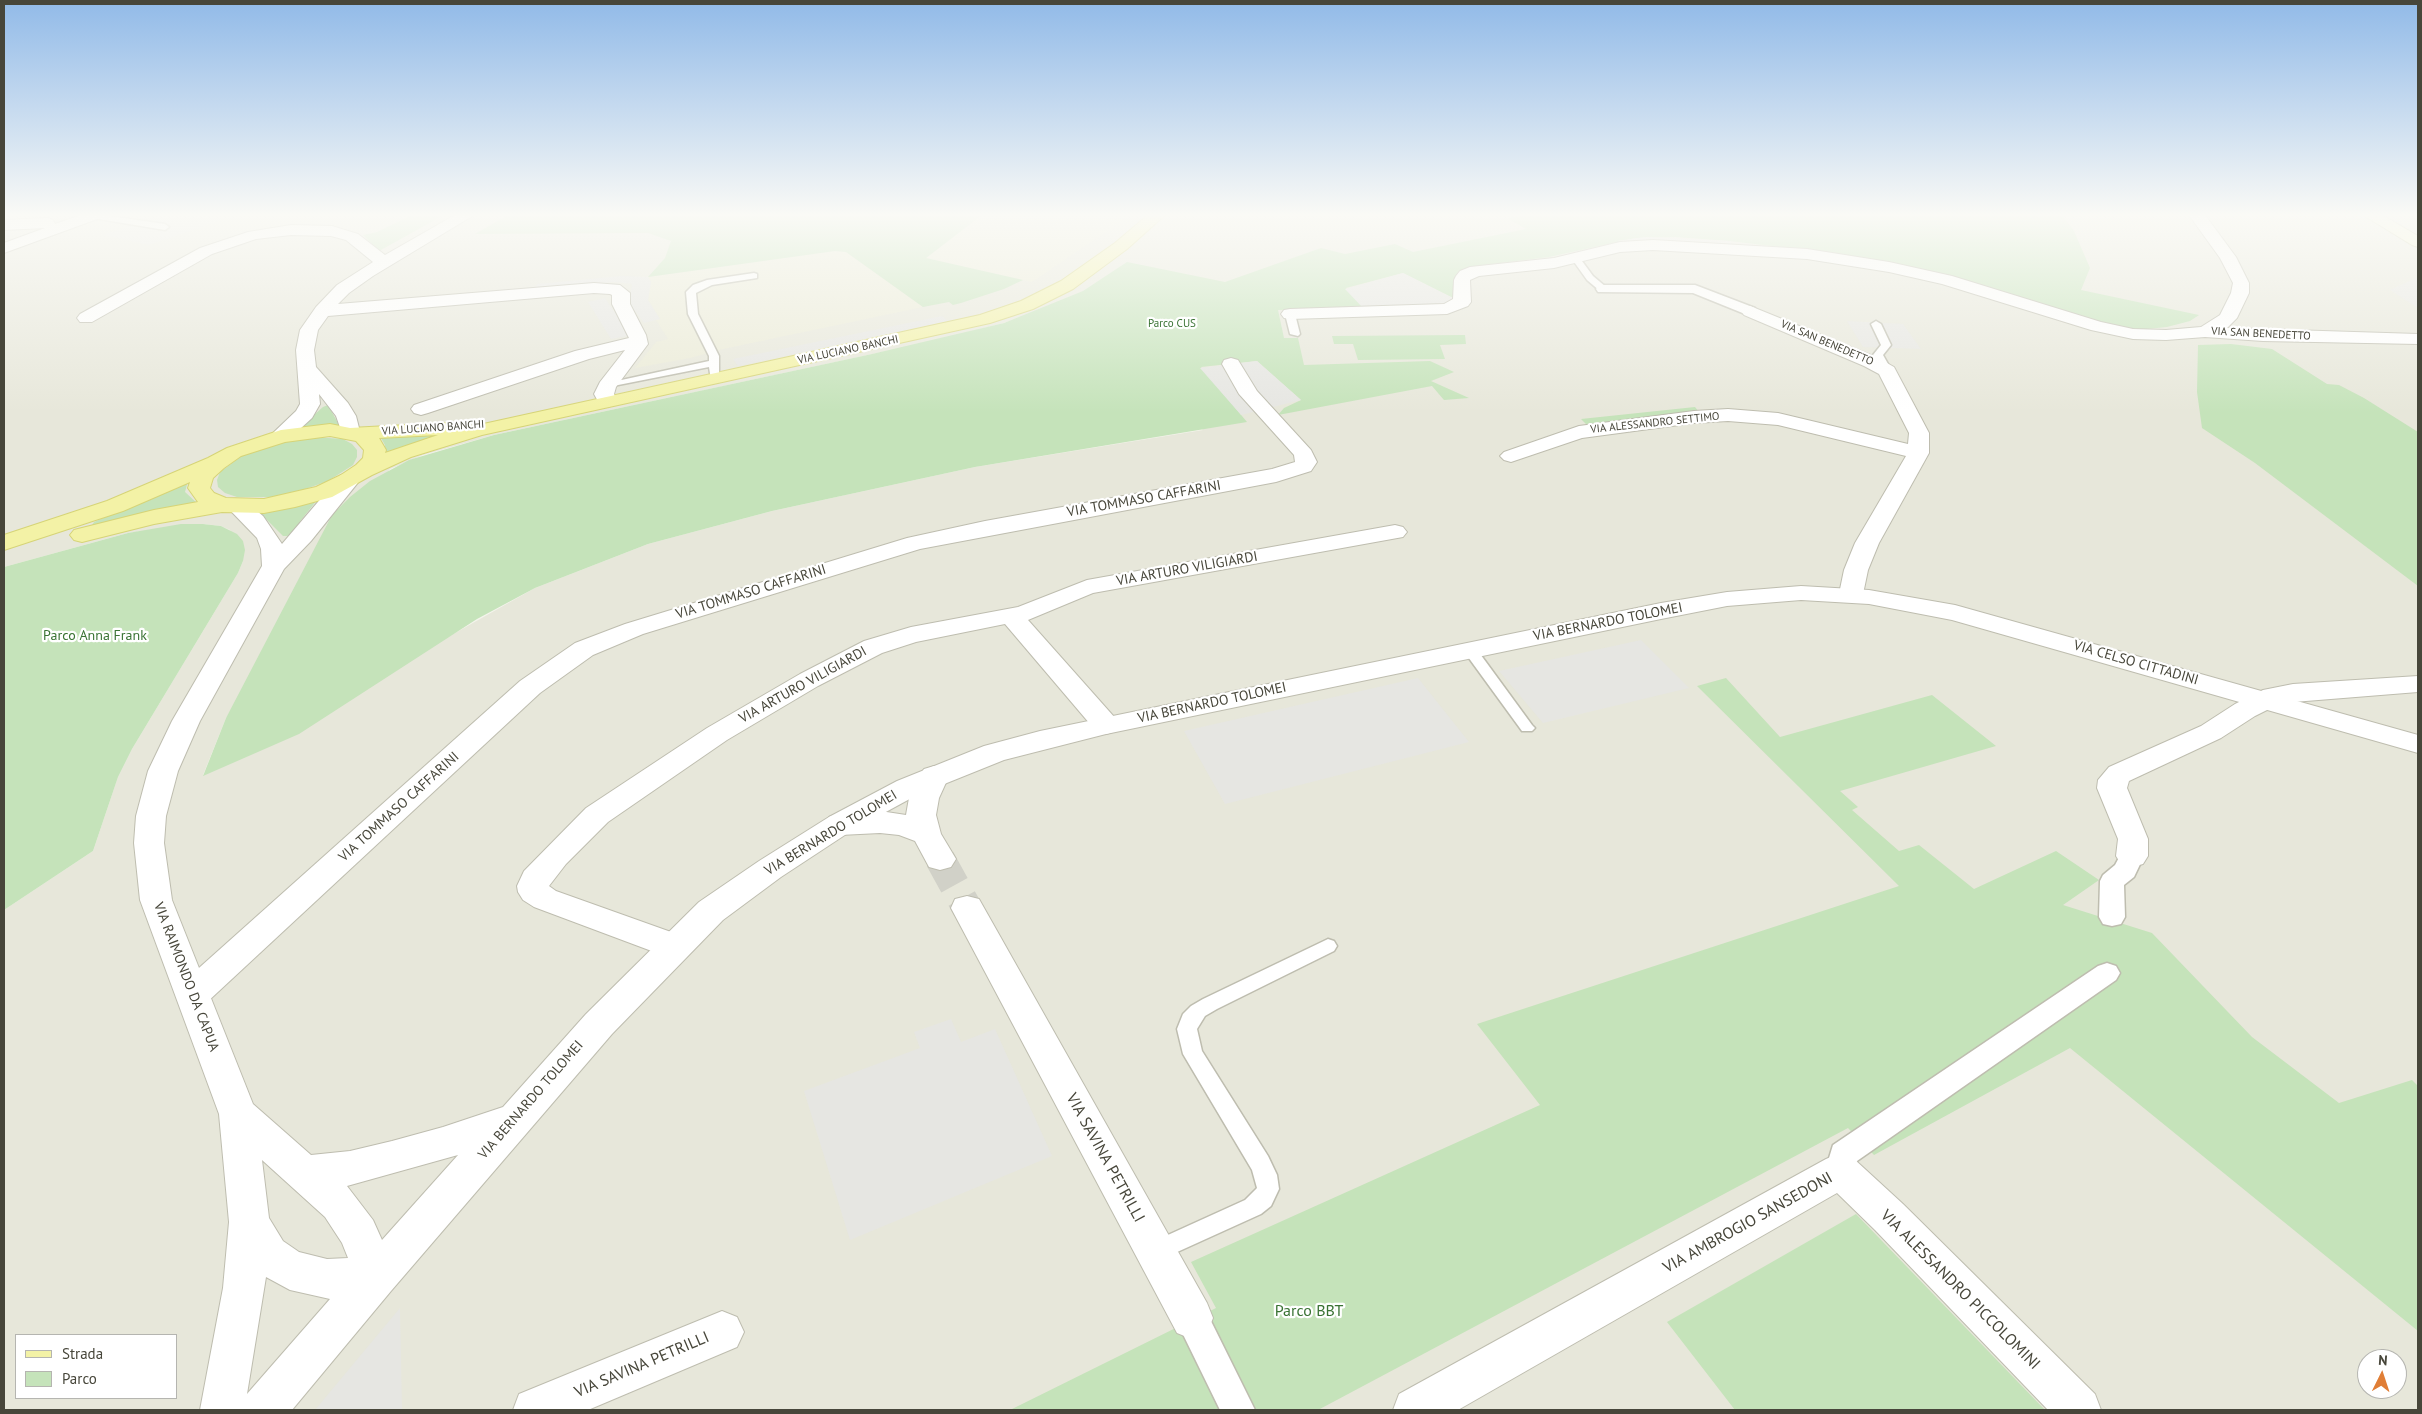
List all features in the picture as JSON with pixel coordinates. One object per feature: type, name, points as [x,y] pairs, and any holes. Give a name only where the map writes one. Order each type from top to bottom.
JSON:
[{"type":"main road","name":"VIA LUCIANO BANCHI","points":[[512,421],[440,429],[352,433],[330,430],[280,436],[234,452],[216,463],[202,476],[199,488],[206,498],[230,505],[264,506],[295,500],[324,492],[356,475],[447,438],[512,421],[607,394],[715,371],[941,330],[1027,305],[1073,281]]},
{"type":"main road","name":"VIA LUCIANO BANCHI","points":[[352,433],[371,442],[375,450],[373,459],[356,475]]},
{"type":"main road","points":[[4,543],[107,509],[216,463]]},
{"type":"main road","points":[[4,557],[134,521],[230,505]]},
{"type":"street","points":[[86,318],[152,281]]},
{"type":"street","points":[[280,436],[308,409],[311,399],[309,371],[305,357],[307,337],[312,323],[343,289],[355,281]]},
{"type":"street","name":"VIA SAN BENEDETTO","points":[[1290,314],[1446,308],[1462,302],[1462,281]]},
{"type":"street","name":"VIA SAN BENEDETTO","points":[[1947,281],[2116,331],[2157,335],[2204,332],[2263,336],[2418,340]]},
{"type":"street","points":[[2204,332],[2220,326],[2228,318],[2240,293],[2240,281]]},
{"type":"street","points":[[322,310],[605,288],[614,289],[621,293],[623,308],[639,341],[636,352],[607,394]]},
{"type":"street","name":"VIA SAN BENEDETTO","points":[[1603,290],[1695,289],[1750,310],[1871,362],[1887,371],[1919,433],[1918,453]]},
{"type":"street","points":[[421,409],[582,355],[639,341]]},
{"type":"street","name":"VIA TOMMASO CAFFARINI","points":[[193,994],[530,687],[570,657],[600,642],[634,629],[843,564],[937,542],[1276,475],[1303,466],[1306,462],[1304,454],[1245,390],[1231,364]]},
{"type":"street","points":[[309,371],[338,403],[346,416],[352,433]]},
{"type":"street","name":"VIA ALESSANDRO SETTIMO","points":[[1512,456],[1579,432],[1694,418],[1728,416],[1778,419],[1918,453]]},
{"type":"street","points":[[1851,594],[1856,570],[1867,543],[1918,453]]},
{"type":"street","name":"VIA RAIMONDO DA CAPUA","points":[[222,1410],[244,1288],[249,1222],[238,1114],[156,900],[149,842],[151,816],[163,771],[182,730],[274,566],[356,475]]},
{"type":"street","points":[[230,505],[255,521],[268,537],[273,549],[274,566]]},
{"type":"street","name":"VIA ARTURO VILIGIARDI","points":[[674,946],[545,899],[534,892],[535,879],[555,856],[597,816],[709,739],[808,680],[872,647],[927,631],[1011,616],[1043,607],[1087,587],[1395,532]]},
{"type":"street","name":"VIA BERNARDO TOLOMEI","points":[[262,1410],[376,1277],[599,1024],[674,946],[731,896],[840,824],[882,801],[934,776],[1026,744],[1106,724],[1719,601],[1777,594],[1851,594]]},
{"type":"street","name":"VIA CELSO CITTADINI","points":[[1851,594],[1911,604],[1993,622],[2263,700],[2415,741]]},
{"type":"street","points":[[1011,616],[1106,724]]},
{"type":"street","points":[[2112,917],[2112,881],[2125,870],[2132,856],[2133,839],[2113,793],[2112,784],[2116,777],[2220,728],[2263,700],[2293,692],[2418,684]]},
{"type":"street","points":[[840,824],[880,822],[904,825],[933,846],[922,824],[921,806],[934,776]]},
{"type":"street","name":"VIA SAVINA PETRILLI","points":[[967,908],[1156,1251],[1238,1410]]},
{"type":"street","name":"VIA AMBROGIO SANSEDONI","points":[[1414,1410],[1840,1171],[1844,1154],[2107,973]]},
{"type":"street","name":"VIA RAIMONDO DA CAPUA","points":[[238,1114],[340,1204],[359,1233],[376,1277],[327,1278],[290,1270],[268,1255],[249,1222]]},
{"type":"street","points":[[306,1173],[350,1168],[392,1158],[443,1144],[516,1118]]},
{"type":"street","name":"VIA ALESSANDRO PICCOLOMINI","points":[[1840,1171],[1889,1217],[2079,1410]]},
{"type":"street","name":"VIA SAVINA PETRILLI","points":[[535,1410],[722,1332]]},
{"type":"lane","points":[[715,371],[713,352],[693,314],[691,292],[696,287],[717,281]]},
{"type":"lane","name":"VIA SAN BENEDETTO","points":[[1593,281],[1603,290]]},
{"type":"lane","points":[[1290,314],[1294,334]]},
{"type":"lane","name":"VIA SAN BENEDETTO","points":[[1876,324],[1885,340],[1886,346],[1878,355],[1887,371]]},
{"type":"lane","points":[[1470,650],[1526,728]]},
{"type":"lane","points":[[1156,1251],[1253,1208],[1264,1199],[1268,1189],[1266,1175],[1260,1163],[1193,1054],[1187,1029],[1190,1020],[1198,1011],[1210,1004],[1328,946]]},
{"type":"shaded area","points":[[4,281],[2418,281],[2418,1410],[4,1410],[4,910],[93,851],[118,777],[132,749],[238,573],[243,561],[230,530],[221,526],[203,524],[128,533],[4,567]],"holes":[[[1041,310],[1203,430],[975,467],[772,511],[648,544],[535,588],[203,775],[226,718],[390,469],[423,455],[494,435],[929,342],[1004,323]]]},
{"type":"shaded area","points":[[569,281],[650,281],[648,300],[660,319],[644,323],[629,303],[632,284],[614,282],[535,289],[537,284]]},
{"type":"shaded area","points":[[887,281],[923,307],[723,349],[690,358],[635,368],[656,342],[668,339],[656,320],[660,319],[648,300],[651,282]]},
{"type":"shaded area","points":[[1374,281],[1419,281],[1453,298],[1443,305],[1363,308],[1345,289]]},
{"type":"shaded area","points":[[2409,281],[2418,281],[2418,308],[2390,290]]},
{"type":"shaded area","points":[[605,298],[627,331],[627,336],[611,339],[588,302]]},
{"type":"shaded area","points":[[942,316],[948,321],[738,366],[733,359]]},
{"type":"shaded area","points":[[1847,321],[1903,324],[1921,349],[1863,347]]},
{"type":"shaded area","points":[[1257,361],[1301,400],[1241,415],[1200,368]]},
{"type":"shaded area","points":[[1641,640],[1689,688],[1543,723],[1499,671]]},
{"type":"shaded area","points":[[1418,678],[1469,742],[1225,804],[1184,731]]},
{"type":"shaded area","points":[[951,1019],[961,1042],[995,1029],[1052,1156],[850,1240],[804,1091],[920,1048],[914,1032]]},
{"type":"shaded area","points":[[400,1308],[402,1410],[315,1410]]},
{"type":"green space","points":[[887,281],[1021,281],[1004,289],[961,303],[953,305],[949,302],[923,307]]},
{"type":"green space","name":"Parco CUS","points":[[1098,281],[1373,281],[1346,288],[1363,308],[1278,310],[1284,338],[1298,338],[1304,365],[1430,361],[1454,372],[1431,381],[1469,398],[1444,400],[1432,386],[1278,415],[1284,408],[1301,400],[1257,361],[1201,367],[1247,422],[975,467],[772,511],[648,544],[535,588],[477,619],[299,734],[203,776],[226,718],[332,515],[370,481],[409,460],[494,435],[872,354],[1004,323],[1083,291]]},
{"type":"green space","points":[[1419,281],[1456,281],[1453,298]]},
{"type":"green space","points":[[1938,281],[2085,281],[2081,290],[2199,315],[2190,321],[2167,327],[2137,330],[2122,328]]},
{"type":"green space","points":[[1465,335],[1466,344],[1440,345],[1445,359],[1358,360],[1353,344],[1334,344],[1332,336]]},
{"type":"green space","points":[[2231,344],[2272,349],[2327,384],[2339,385],[2364,398],[2418,432],[2418,586],[2255,463],[2202,428],[2197,392],[2198,345]]},
{"type":"green space","points":[[328,405],[339,425],[299,428],[323,407]]},
{"type":"green space","points":[[1695,407],[1699,412],[1586,424],[1581,419]]},
{"type":"green space","points":[[434,435],[436,437],[383,456],[385,445],[381,438]]},
{"type":"green space","points":[[313,437],[343,439],[352,444],[357,450],[357,457],[353,465],[328,481],[291,494],[271,497],[237,497],[225,493],[218,487],[217,480],[220,472],[242,456],[276,443]]},
{"type":"green space","points":[[188,481],[185,492],[198,504],[137,514],[92,525],[94,522]]},
{"type":"green space","points":[[318,499],[301,520],[293,534],[287,536],[283,536],[265,518],[253,512]]},
{"type":"green space","name":"Parco Anna Frank","points":[[181,524],[221,526],[237,534],[243,541],[245,550],[238,573],[132,749],[118,777],[93,851],[4,910],[4,567],[128,533]]},
{"type":"green space","name":"Parco BBT","points":[[1726,678],[1780,737],[1932,695],[1996,746],[1840,791],[1858,807],[1852,810],[1899,851],[1919,845],[1974,889],[2056,851],[2099,880],[2063,905],[2152,933],[2252,1037],[2339,1103],[2412,1080],[2418,1086],[2418,1331],[2070,1048],[1874,1155],[1848,1128],[1318,1410],[1010,1410],[1216,1308],[1191,1262],[1540,1105],[1477,1024],[1899,886],[1697,686]]},
{"type":"green space","points":[[1856,1214],[2045,1410],[1735,1410],[1667,1322]]},
{"type":"tunnel","points":[[940,859],[967,908]]}]
